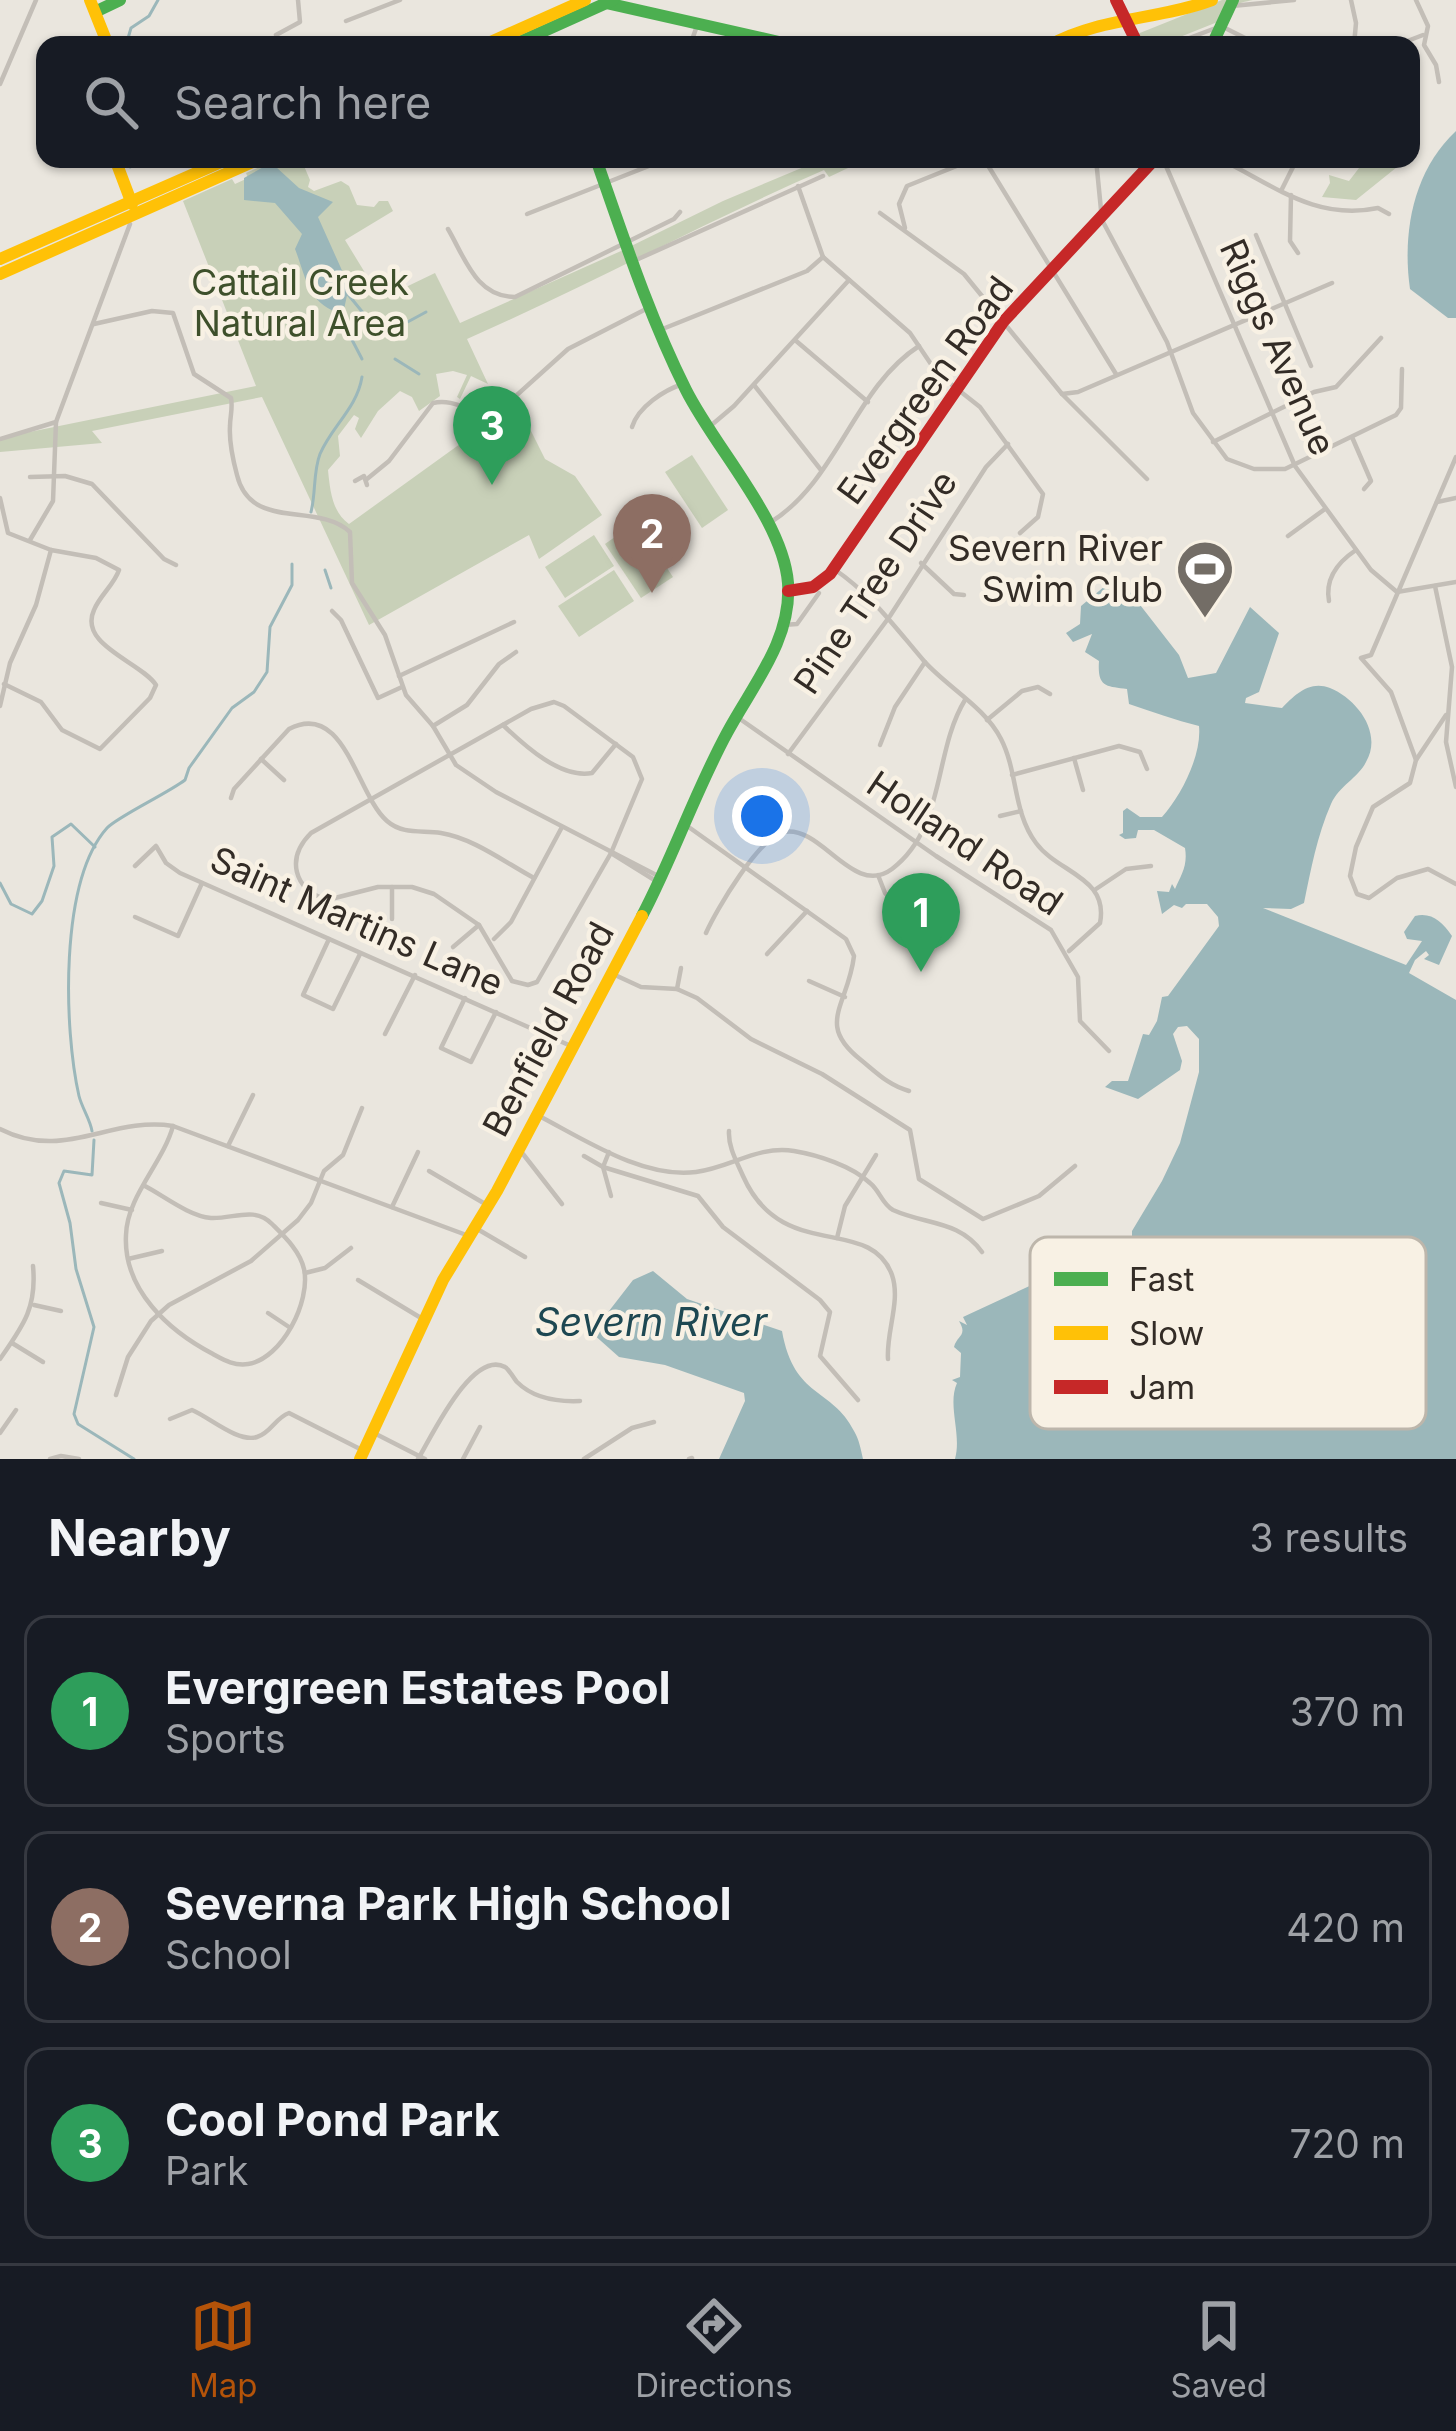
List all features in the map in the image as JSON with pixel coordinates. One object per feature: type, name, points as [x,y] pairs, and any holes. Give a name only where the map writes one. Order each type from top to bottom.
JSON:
[{"type":"main road","points":[[105,36],[94,5],[120,0]]},
{"type":"main road","points":[[501,36],[545,12],[585,0]]},
{"type":"main road","points":[[1116,0],[1134,36]]},
{"type":"main road","points":[[522,36],[545,12],[607,1],[690,36]]},
{"type":"main road","points":[[1067,36],[1088,25],[1204,2]]},
{"type":"main road","points":[[1216,36],[1232,3]]},
{"type":"main road","points":[[118,168],[132,209]]},
{"type":"main road","points":[[0,274],[132,209],[194,168]]},
{"type":"main road","points":[[0,259],[236,168]]},
{"type":"main road","points":[[599,168],[683,384],[706,428],[770,522],[784,558],[788,591],[816,586],[834,569]]},
{"type":"main road","name":"Evergreen Road","points":[[834,569],[1003,322],[1150,168]]},
{"type":"main road","name":"Benfield Road","points":[[362,1455],[443,1280],[519,1150],[661,881],[735,716],[770,661],[783,625],[788,591]]},
{"type":"street","points":[[0,84],[36,0]]},
{"type":"street","points":[[277,35],[300,22],[298,0]]},
{"type":"street","points":[[368,0],[372,11]]},
{"type":"street","points":[[346,21],[400,0]]},
{"type":"street","points":[[1232,3],[1294,0]]},
{"type":"street","points":[[1351,0],[1355,36]]},
{"type":"street","points":[[1416,0],[1428,26],[1424,35],[1439,82]]},
{"type":"street","points":[[1195,36],[1221,26],[1241,36]]},
{"type":"street","points":[[1420,36],[1424,35]]},
{"type":"street","points":[[527,214],[637,168]]},
{"type":"street","points":[[905,228],[898,204],[908,186],[952,168]]},
{"type":"street","points":[[990,168],[1116,375]]},
{"type":"street","points":[[1097,168],[1102,217],[1172,351],[1193,413],[1231,462],[1277,470],[1295,466],[1400,412],[1402,369]]},
{"type":"street","name":"Riggs Avenue","points":[[1163,168],[1295,466],[1376,576],[1397,592]]},
{"type":"street","points":[[1239,168],[1325,212],[1351,214],[1378,208],[1389,214]]},
{"type":"street","points":[[1282,189],[1292,168]]},
{"type":"street","points":[[632,262],[823,176]]},
{"type":"street","points":[[798,186],[823,257],[910,333],[937,373],[980,406],[1043,494],[1038,517],[1020,533]]},
{"type":"street","points":[[1291,195],[1289,241],[1298,253]]},
{"type":"street","points":[[30,540],[53,501],[56,422],[132,209]]},
{"type":"street","points":[[448,229],[482,287],[508,298],[625,244],[680,212]]},
{"type":"street","points":[[880,213],[964,274],[1062,394],[1148,479]]},
{"type":"street","points":[[1256,235],[1311,366]]},
{"type":"street","points":[[660,330],[807,271],[823,257]]},
{"type":"street","points":[[706,428],[723,418],[849,280]]},
{"type":"street","points":[[1062,394],[1332,284]]},
{"type":"street","points":[[367,479],[391,458],[433,403],[454,401],[486,415],[499,412],[568,349],[650,307]]},
{"type":"street","points":[[94,324],[152,311],[175,315],[194,374],[231,398],[236,470],[245,494],[253,504],[278,514],[311,515],[350,532],[352,583],[385,635],[402,687],[465,774],[661,881]]},
{"type":"street","points":[[1213,442],[1314,392],[1336,387],[1381,338]]},
{"type":"street","points":[[795,340],[868,402]]},
{"type":"street","points":[[770,522],[798,502],[894,363],[919,346]]},
{"type":"street","points":[[632,427],[635,417],[654,400],[683,384]]},
{"type":"street","points":[[754,385],[821,470]]},
{"type":"street","points":[[0,428],[4,437],[56,422]]},
{"type":"street","points":[[1352,437],[1371,474],[1364,488]]},
{"type":"street","name":"Pine Tree Drive","points":[[788,754],[890,616],[986,467],[1008,443]]},
{"type":"street","points":[[1415,760],[1395,699],[1360,658],[1371,655],[1456,458]]},
{"type":"street","points":[[30,477],[78,478],[95,486],[164,559],[176,565]]},
{"type":"street","points":[[0,498],[6,531],[51,550],[96,558],[119,570],[94,610],[94,630],[106,646],[154,680],[155,688],[100,749],[62,730],[41,702],[4,684]]},
{"type":"street","points":[[1437,502],[1456,498]]},
{"type":"street","points":[[1288,536],[1325,509]]},
{"type":"street","points":[[0,706],[51,550]]},
{"type":"street","points":[[1329,601],[1327,589],[1334,570],[1356,550]]},
{"type":"street","points":[[922,563],[954,594],[964,595]]},
{"type":"street","points":[[834,569],[890,616],[925,662],[987,720],[1002,741],[1030,833],[1043,852],[1096,889],[1102,905],[1099,926],[1067,952]]},
{"type":"street","points":[[1397,592],[1456,582]]},
{"type":"street","points":[[1435,586],[1453,667],[1446,742],[1456,787]]},
{"type":"street","name":"Benfield Road","points":[[783,625],[797,624],[819,593]]},
{"type":"street","points":[[332,610],[378,698],[402,687]]},
{"type":"street","points":[[399,676],[514,622]]},
{"type":"street","points":[[433,726],[467,705],[499,664],[516,652]]},
{"type":"street","points":[[880,745],[895,707],[925,662]]},
{"type":"street","points":[[987,720],[1030,687],[1050,694]]},
{"type":"street","points":[[706,933],[747,867],[779,833],[799,833],[861,873],[878,875],[894,867],[937,796],[954,722],[965,700]]},
{"type":"street","points":[[544,703],[564,706],[636,760],[642,778],[611,853],[537,982],[522,985],[510,979],[479,925],[434,894],[392,887],[363,890],[338,900],[322,899],[303,887],[295,869],[298,848],[311,833],[503,725],[544,703]]},
{"type":"street","points":[[1447,715],[1415,760],[1410,783],[1371,811],[1350,870],[1359,896],[1369,898],[1392,881],[1428,869],[1456,884]]},
{"type":"street","name":"Holland Road","points":[[735,716],[1051,930],[1079,981],[1080,1021],[1109,1051]]},
{"type":"street","points":[[231,798],[234,789],[293,727],[322,725],[336,736],[382,815],[397,827],[458,838],[534,878]]},
{"type":"street","points":[[503,725],[571,774],[592,773],[616,744]]},
{"type":"street","points":[[1429,738],[1446,742]]},
{"type":"street","points":[[1012,775],[1128,746],[1140,752],[1147,769]]},
{"type":"street","points":[[1411,749],[1422,748]]},
{"type":"street","points":[[1074,758],[1083,790]]},
{"type":"street","points":[[261,759],[284,780]]},
{"type":"street","points":[[767,808],[779,833]]},
{"type":"street","points":[[1000,816],[1021,811]]},
{"type":"street","points":[[686,825],[845,939],[854,953],[835,1026],[842,1045],[886,1082],[909,1091]]},
{"type":"street","points":[[491,941],[507,928],[562,827]]},
{"type":"street","name":"Saint Martins Lane","points":[[135,866],[156,847],[170,866],[202,883],[571,1046]]},
{"type":"street","points":[[1096,889],[1126,869],[1151,866]]},
{"type":"street","points":[[878,875],[885,893],[913,918]]},
{"type":"street","points":[[135,917],[178,936],[202,883]]},
{"type":"street","points":[[392,887],[392,919]]},
{"type":"street","points":[[767,954],[808,911]]},
{"type":"street","points":[[454,947],[479,925]]},
{"type":"street","points":[[329,939],[303,995],[333,1009],[361,952]]},
{"type":"street","points":[[677,989],[681,968]]},
{"type":"street","points":[[610,973],[641,987],[677,989],[697,998],[749,1038],[824,1075],[913,1133],[919,1179],[983,1219],[1039,1196],[1075,1166]]},
{"type":"street","points":[[385,1034],[415,975]]},
{"type":"street","points":[[809,981],[845,997]]},
{"type":"street","points":[[465,998],[441,1048],[471,1062],[497,1012]]},
{"type":"street","points":[[227,1146],[254,1095]]},
{"type":"street","points":[[116,1394],[135,1342],[159,1313],[251,1262],[309,1207],[326,1169],[343,1155],[362,1108]]},
{"type":"street","points":[[536,1115],[609,1152],[688,1173],[758,1152],[789,1150],[862,1176],[890,1209],[958,1228],[982,1252]]},
{"type":"street","points":[[0,1129],[25,1141],[50,1144],[142,1125],[173,1126],[472,1232],[525,1256]]},
{"type":"street","points":[[146,1186],[207,1217],[244,1214],[265,1218],[298,1254],[305,1273],[303,1297],[289,1327],[266,1357],[239,1364],[195,1345],[159,1313],[136,1284],[125,1235],[132,1210],[173,1126]]},
{"type":"street","points":[[729,1132],[750,1191],[776,1220],[800,1232],[876,1251],[893,1279],[887,1359]]},
{"type":"street","points":[[519,1150],[562,1204]]},
{"type":"street","points":[[392,1207],[418,1152]]},
{"type":"street","points":[[609,1152],[603,1167],[611,1196]]},
{"type":"street","points":[[837,1238],[845,1206],[876,1155]]},
{"type":"street","points":[[584,1156],[603,1167],[698,1196],[723,1227],[820,1300],[830,1312],[820,1356],[858,1400]]},
{"type":"street","points":[[429,1171],[488,1205]]},
{"type":"street","points":[[101,1203],[132,1210]]},
{"type":"street","points":[[305,1273],[325,1268],[351,1248]]},
{"type":"street","points":[[128,1259],[162,1251]]},
{"type":"street","points":[[2,1354],[28,1321],[34,1305],[33,1266]]},
{"type":"street","points":[[358,1280],[426,1321]]},
{"type":"street","points":[[34,1305],[62,1311]]},
{"type":"street","points":[[268,1313],[289,1327]]},
{"type":"street","points":[[11,1343],[43,1362]]},
{"type":"street","points":[[374,1432],[421,1458],[467,1377],[500,1365],[519,1383],[548,1399],[580,1401]]},
{"type":"street","points":[[0,1433],[16,1410]]},
{"type":"street","points":[[170,1419],[192,1410],[243,1437],[255,1438],[289,1413],[362,1455]]},
{"type":"street","points":[[584,1459],[632,1429],[654,1422]]},
{"type":"street","points":[[463,1459],[480,1427]]},
{"type":"street","points":[[50,1459],[79,1459]]},
{"type":"green space","points":[[1222,0],[1253,0],[1233,6],[1220,21],[1182,36],[1132,36]]},
{"type":"green space","name":"Cattail Creek Natural Area","points":[[257,168],[305,168],[308,187],[314,191],[341,181],[349,186],[357,205],[374,207],[388,201],[393,211],[345,240],[381,299],[435,273],[460,323],[802,168],[848,168],[829,177],[824,170],[779,190],[467,339],[488,384],[471,376],[460,399],[467,375],[453,371],[436,374],[440,396],[419,411],[412,397],[400,391],[378,411],[361,438],[355,429],[359,418],[354,415],[338,436],[340,456],[328,470],[335,507],[349,524],[517,403],[545,459],[575,476],[602,515],[539,559],[529,535],[369,625],[262,397],[92,431],[102,443],[0,452],[0,438],[256,386],[183,201],[232,179],[235,184],[248,178],[246,173]]},
{"type":"green space","points":[[1359,168],[1396,168],[1356,200],[1322,197],[1329,175],[1349,181]]},
{"type":"green space","points":[[692,455],[728,510],[702,528],[665,472]]},
{"type":"green space","points":[[636,522],[673,577],[641,598],[605,544]]},
{"type":"green space","points":[[594,535],[614,566],[565,598],[545,567]]},
{"type":"green space","points":[[614,570],[634,601],[579,637],[558,606]]},
{"type":"water","points":[[1456,131],[1456,318],[1448,318],[1410,289],[1408,246],[1420,184]]},
{"type":"water","points":[[262,168],[277,168],[299,188],[333,202],[318,217],[349,286],[343,314],[322,304],[310,290],[295,249],[302,234],[275,203],[244,200],[244,178]]},
{"type":"water","points":[[1111,581],[1123,583],[1179,655],[1188,678],[1216,673],[1250,607],[1279,633],[1259,692],[1245,703],[1282,708],[1303,690],[1322,686],[1349,700],[1369,729],[1370,751],[1363,768],[1331,804],[1304,903],[1291,909],[1263,908],[1406,965],[1422,941],[1407,939],[1404,932],[1415,916],[1436,919],[1452,936],[1439,965],[1424,959],[1429,955],[1426,951],[1409,973],[1456,1000],[1456,1459],[955,1459],[957,1383],[952,1380],[960,1377],[961,1353],[954,1347],[962,1333],[959,1321],[967,1325],[963,1317],[1030,1286],[1030,1429],[1426,1429],[1426,1237],[1132,1237],[1180,1143],[1199,1072],[1199,1039],[1187,1026],[1178,1027],[1173,1034],[1182,1061],[1180,1070],[1138,1099],[1105,1087],[1112,1081],[1128,1081],[1143,1034],[1149,1035],[1157,1021],[1162,997],[1168,996],[1219,926],[1207,904],[1174,905],[1162,914],[1157,891],[1169,892],[1172,884],[1175,889],[1185,865],[1185,848],[1154,830],[1138,830],[1136,838],[1119,835],[1127,808],[1140,817],[1162,817],[1169,808],[1194,762],[1199,726],[1129,704],[1127,689],[1105,684],[1099,661],[1085,652],[1092,634],[1073,642],[1066,633],[1080,624],[1081,606]]},
{"type":"water","name":"Severn River","points":[[653,1271],[687,1299],[782,1331],[795,1369],[845,1417],[863,1459],[719,1459],[745,1401],[744,1393],[665,1365],[619,1357],[592,1333],[633,1280]]},
{"type":"waterway","points":[[129,36],[158,0]]},
{"type":"waterway","points":[[346,292],[378,331]]},
{"type":"waterway","points":[[391,331],[426,312]]},
{"type":"waterway","points":[[338,313],[362,359]]},
{"type":"waterway","points":[[395,359],[419,374]]},
{"type":"waterway","points":[[311,512],[320,454],[355,398],[362,377]]},
{"type":"waterway","points":[[92,1131],[79,1096],[70,1034],[69,957],[80,883],[91,852],[107,828],[185,780],[232,708],[254,692],[267,672],[270,627],[292,585],[292,564]]},
{"type":"waterway","points":[[325,570],[331,588]]},
{"type":"waterway","points":[[0,883],[11,904],[32,914],[42,901],[54,866],[52,837],[71,824],[95,847]]},
{"type":"waterway","points":[[94,1140],[92,1175],[64,1171],[59,1183],[76,1269],[94,1327],[74,1414],[78,1424],[134,1459]]},
{"type":"traffic: fast","points":[[97,11],[120,0]]},
{"type":"traffic: fast","points":[[533,36],[613,0]]},
{"type":"traffic: fast","points":[[1216,36],[1233,0]]},
{"type":"traffic: fast","points":[[606,3],[752,36]]},
{"type":"traffic: fast","points":[[599,168],[673,362],[774,534],[788,583],[788,604],[777,643],[715,755],[642,916]]},
{"type":"traffic: slow","points":[[90,0],[104,36]]},
{"type":"traffic: slow","points":[[504,36],[585,0]]},
{"type":"traffic: slow","points":[[1069,36],[1212,0]]},
{"type":"traffic: slow","points":[[118,168],[132,204]]},
{"type":"traffic: slow","points":[[0,259],[207,168]]},
{"type":"traffic: slow","points":[[0,274],[239,168]]},
{"type":"traffic: slow","points":[[360,1459],[443,1280],[497,1191],[642,916]]},
{"type":"traffic: jam","points":[[1116,0],[1134,36]]},
{"type":"traffic: jam","points":[[788,591],[813,587],[830,574],[1003,322],[1147,168]]},
{"type":"place","name":"Cool Pond Park","points":[[492,485]]},
{"type":"place","name":"Severna Park High School","points":[[652,593]]},
{"type":"place","name":"Severn River Swim Club","points":[[1205,620]]},
{"type":"place","name":"Evergreen Estates Pool","points":[[921,972]]}]
